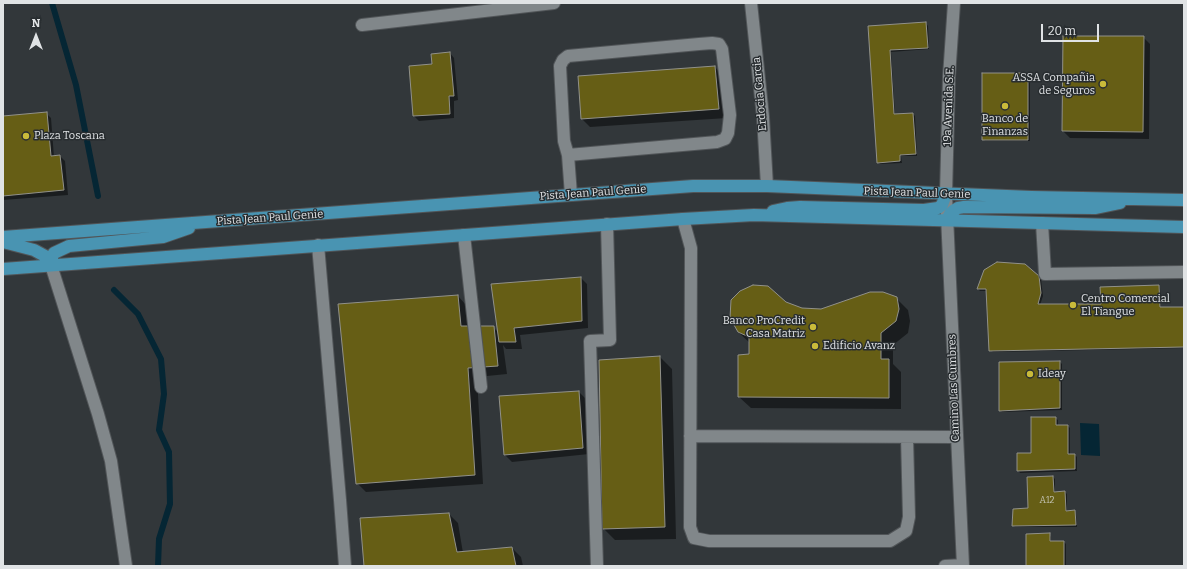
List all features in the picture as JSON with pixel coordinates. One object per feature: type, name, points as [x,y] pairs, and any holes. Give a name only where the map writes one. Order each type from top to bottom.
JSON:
[{"type":"main road","name":"Pista Jean Paul Genie","points":[[3,237],[693,186],[767,186],[946,194],[1184,200]]},
{"type":"main road","points":[[754,216],[787,208],[800,207],[924,210],[938,208],[942,205],[946,194]]},
{"type":"main road","points":[[947,215],[958,208],[1096,208],[1138,199]]},
{"type":"main road","points":[[3,269],[607,224],[754,216],[947,215],[1042,223],[1184,227]]},
{"type":"main road","points":[[51,265],[54,253],[69,246],[163,237],[192,227],[221,221]]},
{"type":"main road","points":[[1171,227],[1184,223]]},
{"type":"main road","points":[[3,242],[34,250],[45,256],[51,265]]},
{"type":"street","points":[[362,25],[554,3]]},
{"type":"street","name":"Erdocia Garcia","points":[[751,3],[763,117],[767,186]]},
{"type":"street","name":"19a Avenida S.E.","points":[[947,215],[946,194],[949,77],[954,3]]},
{"type":"street","points":[[568,155],[717,142],[725,139],[730,124],[722,49],[719,44],[712,43],[568,56],[563,60],[560,66],[564,141],[568,155],[571,195]]},
{"type":"street","name":"Camino Las Cumbres","points":[[947,215],[963,566]]},
{"type":"street","points":[[682,219],[691,248],[690,527],[694,538],[709,541],[890,540],[906,531],[909,517],[907,437]]},
{"type":"street","points":[[1042,223],[1045,274],[1184,272]]},
{"type":"street","points":[[597,566],[590,341],[610,340],[607,224]]},
{"type":"street","points":[[464,235],[481,387]]},
{"type":"street","points":[[318,245],[345,566]]},
{"type":"street","points":[[51,265],[98,414],[111,461],[126,566]]},
{"type":"street","points":[[690,436],[956,437]]},
{"type":"street","points":[[945,566],[963,566]]},
{"type":"water","points":[[1080,423],[1099,424],[1100,456],[1081,455]]},
{"type":"building","points":[[926,22],[928,48],[890,50],[894,114],[913,113],[916,154],[900,155],[900,161],[877,163],[868,26]]},
{"type":"building","name":"ASSA Compañia de Seguros","points":[[1063,36],[1144,36],[1143,132],[1062,131]]},
{"type":"building","points":[[450,52],[454,96],[449,96],[450,114],[413,116],[409,66],[432,64],[431,54]]},
{"type":"building","points":[[715,66],[719,109],[581,119],[578,76]]},
{"type":"building","name":"Banco de Finanzas","points":[[982,73],[1028,73],[1028,140],[982,140]]},
{"type":"building","name":"Plaza Toscana","points":[[47,112],[51,156],[60,155],[64,190],[3,196],[3,116]]},
{"type":"building","name":"Centro Comercial El Tiangue","points":[[997,262],[1025,264],[1039,276],[1041,293],[1038,304],[1101,304],[1100,287],[1159,285],[1160,307],[1184,307],[1184,347],[989,351],[986,289],[977,289],[984,270]]},
{"type":"building","points":[[581,277],[582,321],[514,328],[516,342],[499,342],[491,284]]},
{"type":"building","name":"Edificio Avanz","points":[[753,285],[768,286],[786,302],[802,308],[821,309],[870,292],[883,292],[897,297],[899,309],[896,321],[881,333],[881,359],[889,359],[889,398],[738,397],[738,355],[749,354],[749,337],[738,332],[730,318],[731,300],[740,291]]},
{"type":"building","points":[[458,295],[461,326],[494,326],[498,366],[468,368],[475,475],[356,484],[338,304]]},
{"type":"building","points":[[660,356],[665,527],[602,529],[599,360]]},
{"type":"building","name":"Ideay","points":[[1060,361],[1060,408],[999,411],[999,362]]},
{"type":"building","points":[[579,391],[583,448],[504,455],[499,396]]},
{"type":"building","points":[[1031,417],[1056,417],[1056,425],[1068,425],[1068,454],[1075,454],[1075,469],[1017,471],[1017,453],[1031,453]]},
{"type":"building","points":[[1053,476],[1054,492],[1065,491],[1066,511],[1075,510],[1076,525],[1012,526],[1013,509],[1028,508],[1027,477]]},
{"type":"building","points":[[449,513],[457,552],[512,547],[516,566],[364,566],[360,518]]},
{"type":"building","points":[[1050,533],[1050,541],[1064,541],[1064,566],[1026,566],[1026,534]]},
{"type":"waterway","points":[[52,3],[76,85],[98,196]]},
{"type":"waterway","points":[[114,290],[138,314],[161,359],[164,394],[159,430],[169,452],[170,504],[159,539],[158,566]]},
{"type":"place","name":"ASSA Compañia de Seguros","points":[[1103,84]]},
{"type":"place","name":"Banco de Finanzas","points":[[1005,106]]},
{"type":"place","name":"Plaza Toscana","points":[[26,136]]},
{"type":"place","name":"Centro Comercial El Tiangue","points":[[1073,305]]},
{"type":"place","name":"Banco ProCredit Casa Matriz","points":[[813,327]]},
{"type":"place","name":"Edificio Avanz","points":[[815,346]]},
{"type":"place","name":"Ideay","points":[[1030,374]]}]
